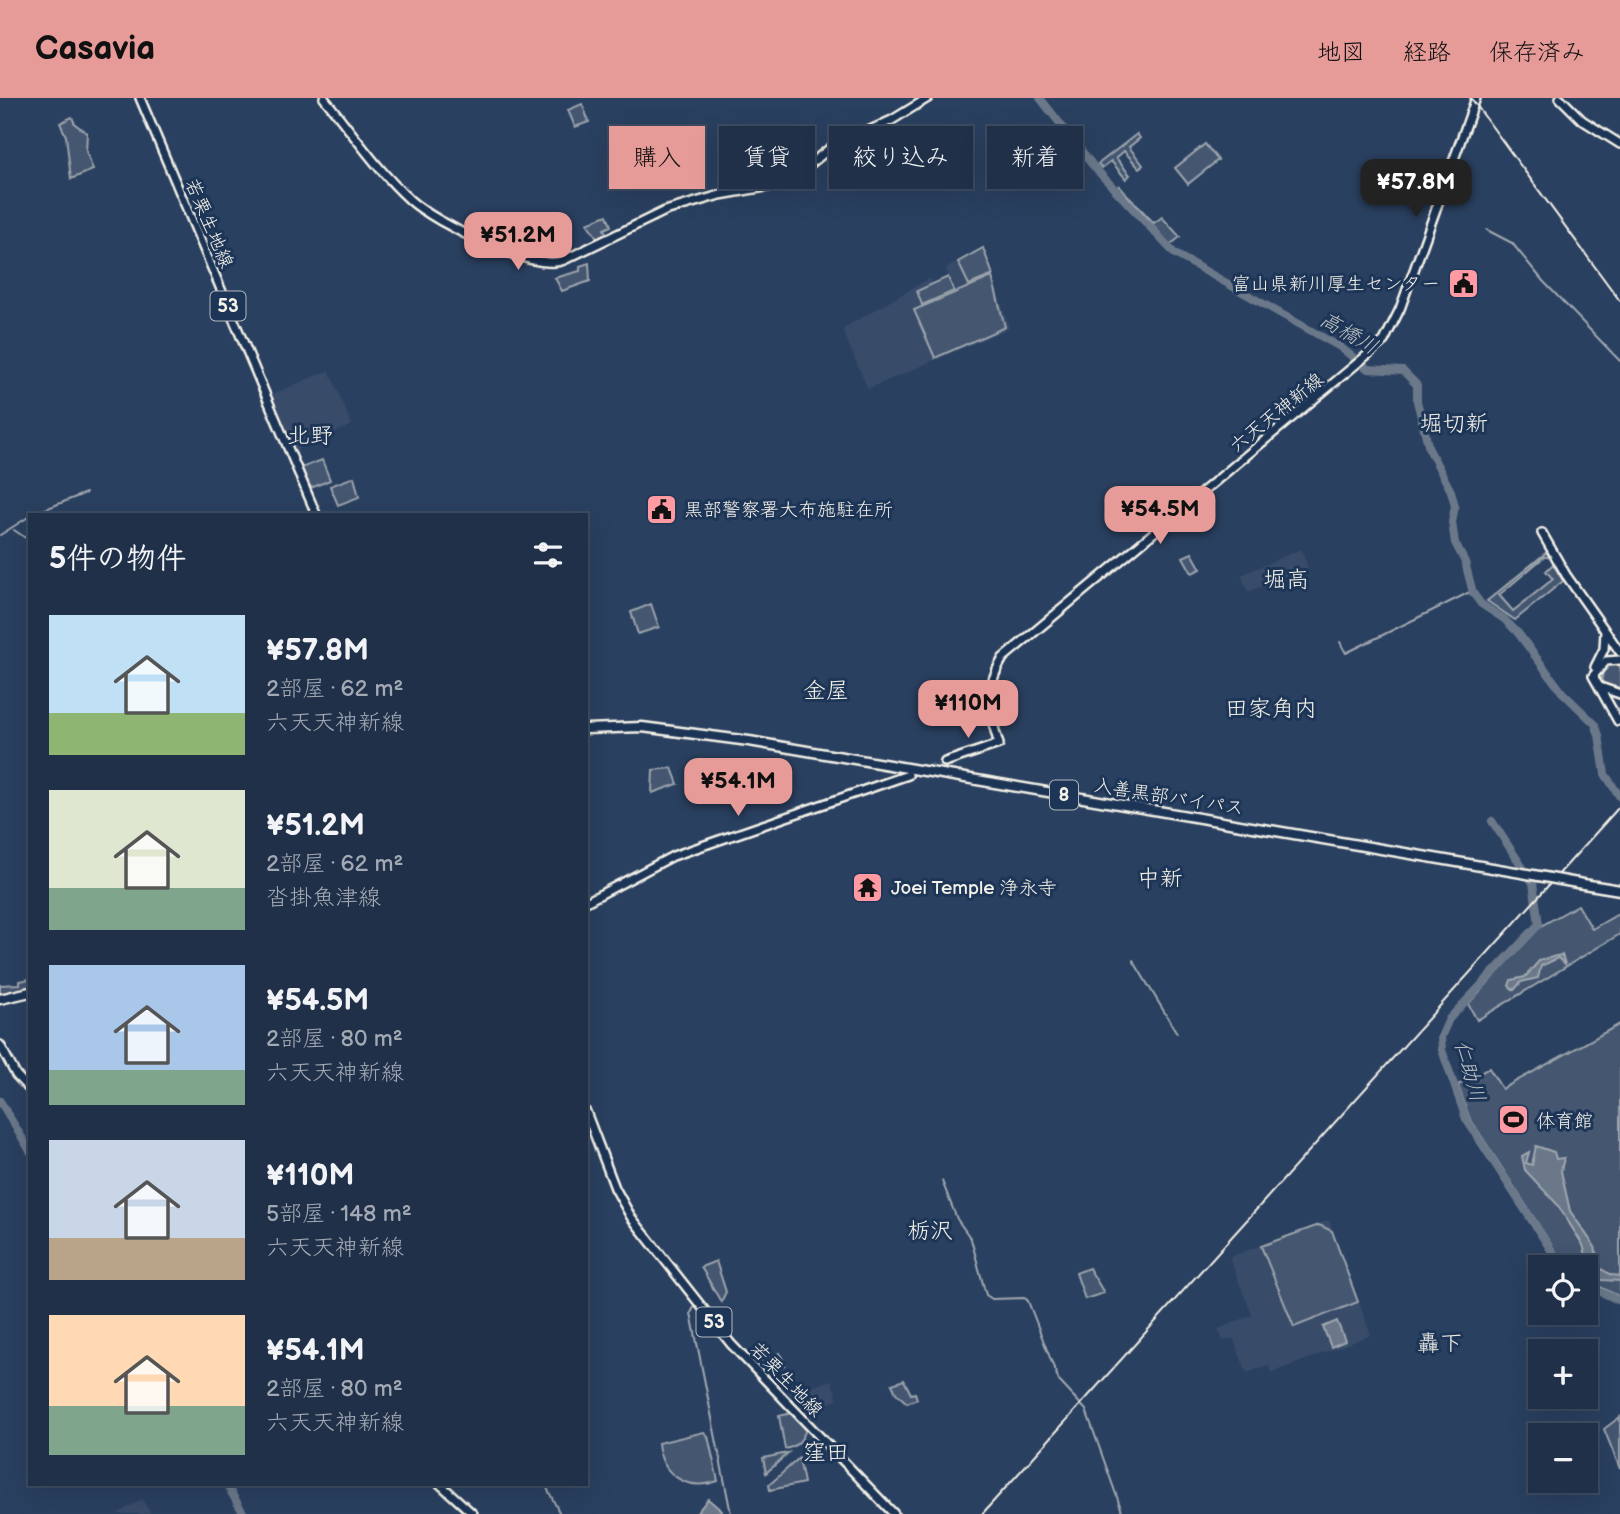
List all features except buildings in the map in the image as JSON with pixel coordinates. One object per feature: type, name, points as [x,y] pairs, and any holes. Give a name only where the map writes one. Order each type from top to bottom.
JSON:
[{"type":"highway","name":"入善黒部バイパス","points":[[588,729],[642,727],[749,741],[1620,890]]},
{"type":"highway","points":[[0,999],[28,992]]},
{"type":"main road","name":"若栗生地線","points":[[141,98],[316,513]]},
{"type":"main road","points":[[324,98],[373,160],[418,207],[499,250],[547,265],[564,260],[665,211],[720,195],[777,185],[798,174],[829,149],[892,120],[928,98]]},
{"type":"main road","name":"六天天神新線","points":[[946,762],[999,744],[989,705],[989,688],[991,678],[1003,658],[1374,352],[1391,330],[1400,309],[1476,98]]},
{"type":"main road","points":[[1560,98],[1582,120],[1620,144]]},
{"type":"main road","points":[[1542,533],[1620,652]]},
{"type":"main road","points":[[1605,632],[1605,649],[1595,671],[1596,685],[1618,721],[1620,718]]},
{"type":"main road","points":[[1595,671],[1606,661],[1620,660]]},
{"type":"main road","points":[[1596,685],[1620,694]]},
{"type":"main road","points":[[588,901],[673,856],[908,775]]},
{"type":"main road","points":[[0,1045],[16,1075],[28,1088]]},
{"type":"main road","name":"若栗生地線","points":[[588,1117],[615,1188],[631,1217],[731,1344],[894,1514]]},
{"type":"main road","points":[[442,1486],[473,1514]]},
{"type":"shaded area","points":[[582,104],[589,122],[575,127],[568,110]]},
{"type":"shaded area","points":[[72,117],[75,124],[87,133],[86,151],[93,170],[71,179],[66,136],[60,123]]},
{"type":"shaded area","points":[[1137,134],[1140,138],[1129,147],[1143,165],[1139,168],[1124,151],[1116,158],[1130,175],[1126,179],[1111,161],[1102,168],[1098,164]]},
{"type":"shaded area","points":[[1205,144],[1218,160],[1188,184],[1175,168]]},
{"type":"shaded area","points":[[1118,185],[1154,223],[1162,217],[1180,237],[1170,245]]},
{"type":"shaded area","points":[[607,215],[611,226],[604,229],[607,235],[598,239],[587,223]]},
{"type":"shaded area","points":[[983,247],[1009,328],[868,389],[843,332],[845,327],[930,278],[933,284],[949,277],[946,268]]},
{"type":"shaded area","points":[[983,248],[993,275],[969,285],[958,262]]},
{"type":"shaded area","points":[[589,263],[590,281],[562,291],[555,278],[580,271],[580,266]]},
{"type":"shaded area","points":[[948,277],[954,291],[922,305],[917,291]]},
{"type":"shaded area","points":[[992,277],[1005,327],[935,358],[914,310]]},
{"type":"shaded area","points":[[329,370],[352,425],[294,451],[271,395]]},
{"type":"shaded area","points":[[322,460],[330,480],[311,488],[301,468]]},
{"type":"shaded area","points":[[354,477],[359,497],[338,505],[330,486]]},
{"type":"shaded area","points":[[1301,549],[1308,567],[1248,592],[1241,575]]},
{"type":"shaded area","points":[[1547,552],[1549,557],[1544,557],[1499,595],[1513,611],[1553,579],[1546,571],[1553,564],[1563,581],[1515,620],[1487,601]]},
{"type":"shaded area","points":[[1192,553],[1201,569],[1192,573],[1183,557]]},
{"type":"shaded area","points":[[651,604],[659,627],[638,634],[631,612]]},
{"type":"shaded area","points":[[1614,663],[1620,665],[1620,692],[1604,687],[1601,682],[1604,667]]},
{"type":"shaded area","points":[[672,768],[678,784],[652,793],[653,770]]},
{"type":"shaded area","points":[[1578,905],[1592,929],[1620,913],[1620,934],[1477,1020],[1468,1004],[1541,926]]},
{"type":"shaded area","points":[[1562,955],[1565,964],[1558,958],[1541,966],[1538,978],[1521,982],[1514,990],[1509,986],[1511,980],[1525,977],[1539,961]]},
{"type":"shaded area","points":[[28,979],[28,988],[0,995],[0,985],[20,984],[20,981]]},
{"type":"shaded area","points":[[1620,1024],[1620,1297],[1598,1286],[1598,1255],[1558,1255],[1469,1117],[1458,1085],[1489,1068],[1502,1089]]},
{"type":"shaded area","points":[[1536,1146],[1554,1152],[1556,1159],[1564,1158],[1561,1171],[1570,1211],[1595,1247],[1597,1255],[1586,1255],[1583,1245],[1557,1204],[1525,1170],[1522,1156],[1529,1152],[1526,1163],[1532,1165]]},
{"type":"shaded area","points":[[1329,1220],[1371,1335],[1271,1373],[1268,1365],[1247,1373],[1233,1338],[1223,1341],[1218,1329],[1252,1315],[1229,1257]]},
{"type":"shaded area","points":[[1319,1225],[1332,1231],[1358,1302],[1294,1327],[1261,1246]]},
{"type":"shaded area","points":[[1598,1260],[1600,1268],[1611,1275],[1620,1276],[1620,1281],[1598,1278]]},
{"type":"shaded area","points":[[716,1261],[726,1292],[721,1302],[701,1267]]},
{"type":"shaded area","points":[[1089,1268],[1104,1293],[1085,1299],[1076,1273]]},
{"type":"shaded area","points":[[1337,1321],[1345,1341],[1331,1347],[1323,1327]]},
{"type":"shaded area","points":[[780,1353],[785,1365],[767,1372],[755,1361]]},
{"type":"shaded area","points":[[831,1380],[838,1400],[806,1413],[798,1392]]},
{"type":"shaded area","points":[[904,1380],[911,1394],[915,1393],[917,1399],[907,1403],[896,1393],[892,1384]]},
{"type":"shaded area","points":[[792,1413],[806,1428],[799,1442],[785,1449],[779,1416]]},
{"type":"shaded area","points":[[1620,1417],[1620,1469],[1604,1429]]},
{"type":"shaded area","points":[[704,1432],[708,1436],[718,1481],[707,1484],[686,1482],[670,1472],[664,1464],[658,1443]]},
{"type":"shaded area","points":[[788,1453],[766,1473],[763,1458]]},
{"type":"shaded area","points":[[799,1458],[804,1483],[770,1490],[769,1485]]},
{"type":"shaded area","points":[[142,1499],[151,1514],[117,1514]]},
{"type":"shaded area","points":[[708,1499],[722,1511],[719,1514],[696,1514]]},
{"type":"waterway","name":"高橋川","points":[[1040,98],[1094,167],[1175,254],[1340,347],[1368,369],[1403,371],[1417,385],[1417,401],[1429,449],[1451,491],[1455,506],[1452,522],[1455,543],[1465,562],[1473,593],[1481,604],[1504,619],[1518,633],[1562,692],[1595,724],[1605,774],[1620,797]]},
{"type":"waterway","points":[[1487,230],[1512,243],[1543,281],[1620,361]]},
{"type":"waterway","points":[[36,513],[86,493]]},
{"type":"waterway","points":[[0,535],[28,517]]},
{"type":"waterway","points":[[14,530],[28,540]]},
{"type":"waterway","points":[[1340,642],[1346,653],[1472,591]]},
{"type":"waterway","name":"仁助川","points":[[1492,821],[1533,883],[1539,924],[1449,1019],[1441,1037],[1442,1050],[1466,1119],[1554,1255]]},
{"type":"waterway","points":[[1133,960],[1177,1033]]},
{"type":"waterway","points":[[0,1101],[28,1148]]},
{"type":"waterway","points":[[588,1128],[610,1187],[628,1218]]},
{"type":"waterway","points":[[942,1181],[957,1219],[971,1239],[986,1295],[992,1299],[1025,1298],[1028,1301],[1059,1381],[1086,1410],[1123,1514]]},
{"type":"waterway","points":[[633,1225],[695,1305],[691,1313],[731,1514]]},
{"type":"waterway","name":"仁助川","points":[[1598,1291],[1620,1301]]},
{"type":"waterway","points":[[227,1486],[244,1514]]},
{"type":"waterway","points":[[546,1486],[560,1514]]},
{"type":"tunnel","points":[[908,775],[945,762]]},
{"type":"railway","points":[[1471,98],[1620,301]]},
{"type":"railway","points":[[982,1514],[1620,806]]},
{"type":"place","name":"富山県新川厚生センター","points":[[1463,283]]},
{"type":"place","name":"黒部警察署大布施駐在所","points":[[661,509]]},
{"type":"place","name":"Joei Temple 浄永寺","points":[[868,887]]},
{"type":"place","name":"体育館","points":[[1513,1120]]},
{"type":"district","name":"堀切新","points":[[1454,423]]},
{"type":"district","name":"北野","points":[[310,435]]},
{"type":"district","name":"堀高","points":[[1286,579]]},
{"type":"district","name":"金屋","points":[[826,690]]},
{"type":"district","name":"田家角内","points":[[1271,708]]},
{"type":"district","name":"中新","points":[[1160,878]]},
{"type":"district","name":"栃沢","points":[[930,1230]]},
{"type":"district","name":"轟下","points":[[1440,1343]]},
{"type":"district","name":"窪田","points":[[826,1452]]}]
